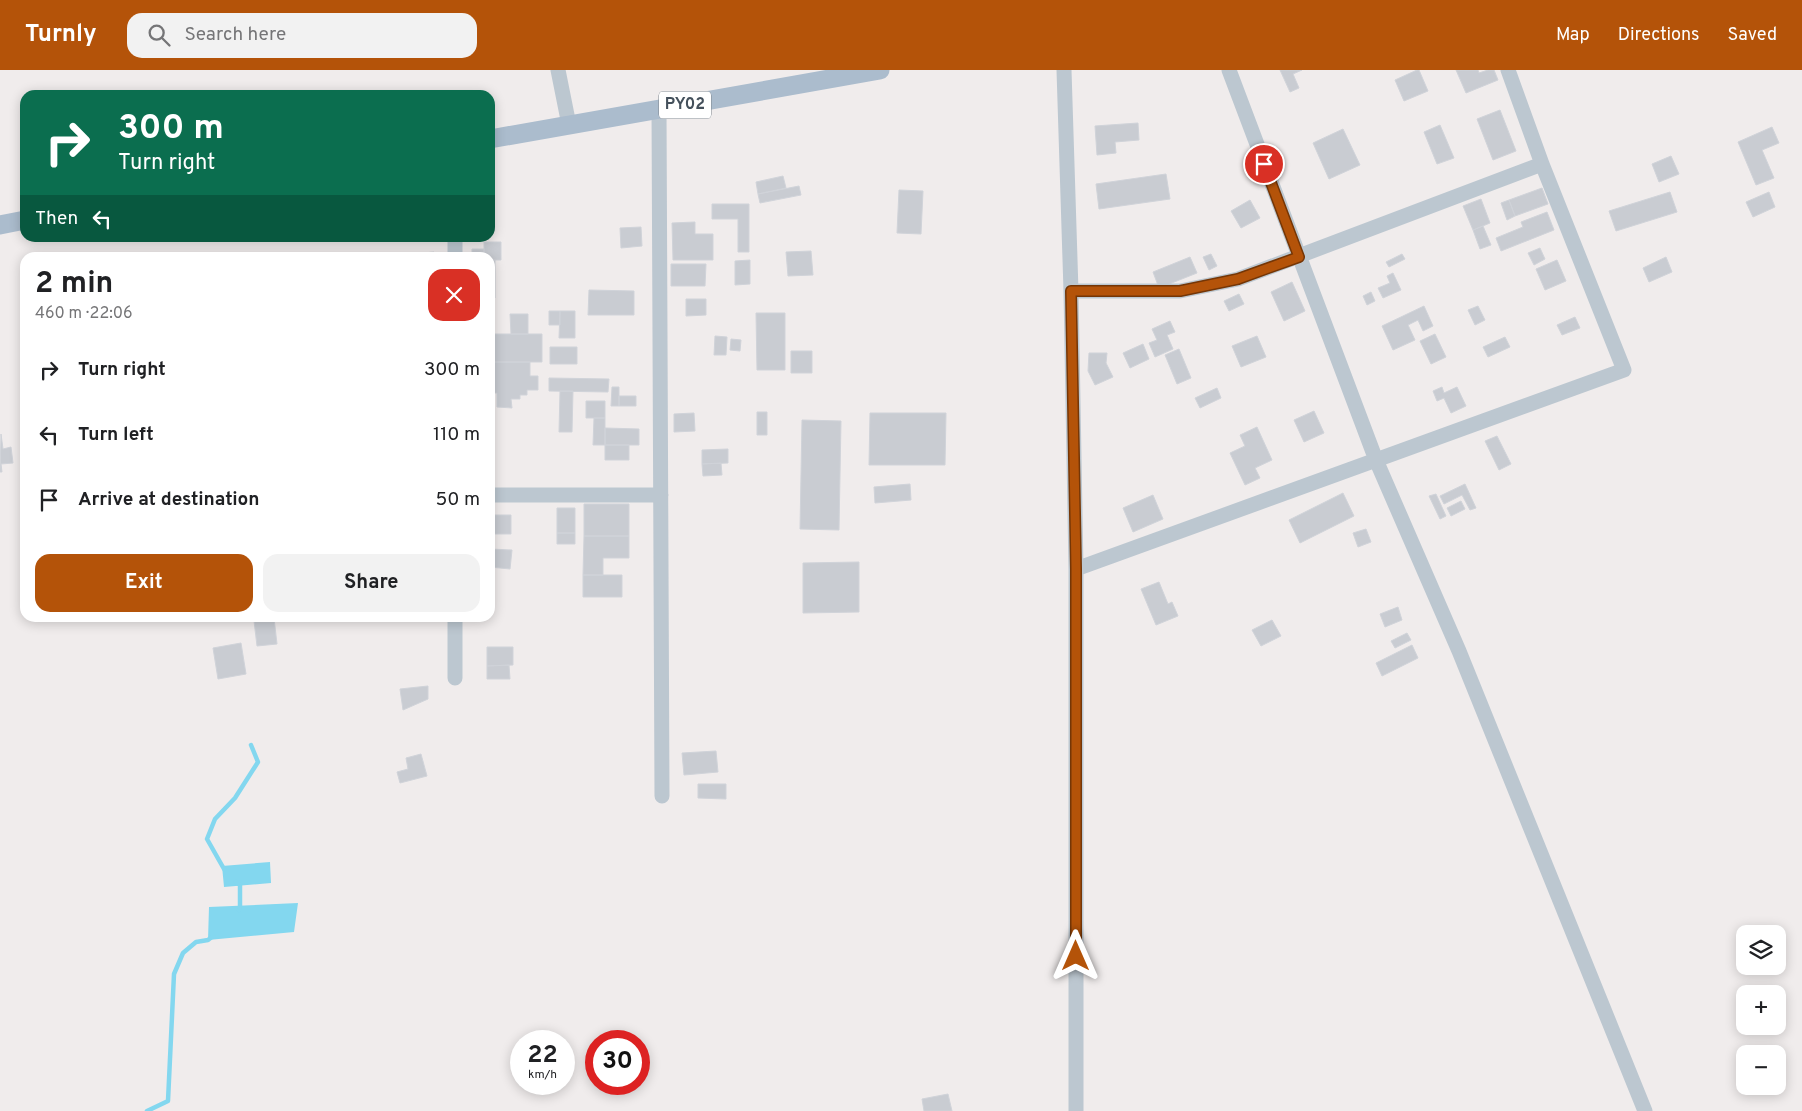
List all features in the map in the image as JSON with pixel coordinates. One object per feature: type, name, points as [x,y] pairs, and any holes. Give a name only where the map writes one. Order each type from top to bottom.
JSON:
[{"type":"main road","name":"PY02","points":[[495,138],[880,70]]},
{"type":"main road","points":[[0,225],[20,221]]},
{"type":"street","points":[[558,70],[569,125]]},
{"type":"street","points":[[1064,70],[1071,291],[1076,569],[1076,1111]]},
{"type":"street","points":[[1229,70],[1376,460],[1459,651],[1645,1111]]},
{"type":"street","points":[[1076,569],[1624,370],[1542,164],[1508,70]]},
{"type":"street","points":[[659,109],[662,796]]},
{"type":"street","points":[[1071,291],[1180,291],[1238,279],[1542,164]]},
{"type":"street","points":[[495,494],[661,494]]},
{"type":"street","points":[[455,622],[455,678]]},
{"type":"water","points":[[270,862],[271,883],[224,887],[222,866]]},
{"type":"water","points":[[298,903],[294,932],[208,940],[209,907]]},
{"type":"building","points":[[1280,70],[1302,70],[1293,74],[1299,88],[1290,92]]},
{"type":"building","points":[[1419,70],[1428,91],[1404,101],[1395,80]]},
{"type":"building","points":[[1456,70],[1478,70],[1479,73],[1494,70],[1498,80],[1466,93]]},
{"type":"building","points":[[1500,110],[1516,151],[1493,160],[1477,119]]},
{"type":"building","points":[[1138,123],[1139,140],[1115,142],[1116,153],[1097,155],[1095,126]]},
{"type":"building","points":[[1440,125],[1454,158],[1437,164],[1424,132]]},
{"type":"building","points":[[1772,127],[1779,143],[1762,150],[1774,178],[1756,185],[1738,142]]},
{"type":"building","points":[[1343,129],[1360,165],[1329,179],[1313,143]]},
{"type":"building","points":[[1671,156],[1679,174],[1659,182],[1652,164]]},
{"type":"building","points":[[1166,174],[1170,199],[1099,209],[1096,184]]},
{"type":"building","points":[[783,176],[786,188],[758,194],[756,182]]},
{"type":"building","points":[[799,186],[801,195],[760,203],[758,194]]},
{"type":"building","points":[[1542,188],[1548,204],[1515,216],[1509,200]]},
{"type":"building","points":[[899,190],[923,191],[921,234],[897,233]]},
{"type":"building","points":[[1670,192],[1677,212],[1616,231],[1609,211]]},
{"type":"building","points":[[1769,192],[1775,207],[1753,217],[1746,202]]},
{"type":"building","points":[[1481,199],[1490,223],[1473,230],[1463,206]]},
{"type":"building","points":[[1250,200],[1260,218],[1241,228],[1231,211]]},
{"type":"building","points":[[1509,200],[1515,216],[1507,220],[1501,203]]},
{"type":"building","points":[[712,204],[749,204],[749,252],[738,252],[738,219],[712,219]]},
{"type":"building","points":[[1547,212],[1554,230],[1501,251],[1496,238],[1523,227],[1521,222]]},
{"type":"building","points":[[695,222],[695,234],[713,234],[713,260],[673,260],[672,223]]},
{"type":"building","points":[[1483,226],[1491,245],[1480,249],[1473,230]]},
{"type":"building","points":[[641,227],[642,246],[621,248],[620,228]]},
{"type":"building","points":[[484,242],[501,242],[501,260],[495,260],[495,252],[484,252]]},
{"type":"building","points":[[1540,248],[1545,259],[1534,265],[1528,253]]},
{"type":"building","points":[[472,249],[484,249],[484,252],[472,252]]},
{"type":"building","points":[[811,251],[813,275],[788,276],[786,252]]},
{"type":"building","points":[[1211,254],[1217,266],[1209,270],[1203,257]]},
{"type":"building","points":[[1402,254],[1405,259],[1389,267],[1386,262]]},
{"type":"building","points":[[1190,257],[1197,273],[1159,288],[1153,272]]},
{"type":"building","points":[[1666,257],[1672,272],[1649,282],[1643,268]]},
{"type":"building","points":[[750,260],[750,284],[735,285],[735,261]]},
{"type":"building","points":[[1557,260],[1566,281],[1545,290],[1536,269]]},
{"type":"building","points":[[671,264],[706,264],[705,286],[671,286]]},
{"type":"building","points":[[1393,273],[1401,290],[1383,298],[1378,288],[1390,283],[1387,276]]},
{"type":"building","points":[[1292,282],[1305,311],[1284,321],[1271,292]]},
{"type":"building","points":[[589,290],[634,291],[634,315],[588,315]]},
{"type":"building","points":[[1371,292],[1375,301],[1367,305],[1363,296]]},
{"type":"building","points":[[1239,294],[1244,304],[1229,311],[1224,301]]},
{"type":"building","points":[[686,299],[706,299],[706,315],[686,316]]},
{"type":"building","points":[[1424,306],[1433,326],[1423,331],[1418,320],[1408,325],[1415,340],[1393,350],[1382,326]]},
{"type":"building","points":[[1478,306],[1485,320],[1475,325],[1468,310]]},
{"type":"building","points":[[549,311],[560,311],[560,325],[549,325]]},
{"type":"building","points":[[560,311],[575,311],[575,338],[559,338]]},
{"type":"building","points":[[756,313],[785,313],[785,370],[757,370]]},
{"type":"building","points":[[510,314],[528,314],[528,334],[511,334]]},
{"type":"building","points":[[1575,317],[1580,328],[1562,335],[1557,325]]},
{"type":"building","points":[[1170,321],[1175,332],[1167,335],[1173,349],[1155,357],[1149,343],[1157,340],[1152,329]]},
{"type":"building","points":[[495,334],[542,334],[542,362],[495,362]]},
{"type":"building","points":[[1435,334],[1446,357],[1431,364],[1420,341]]},
{"type":"building","points":[[715,336],[727,337],[726,355],[714,355]]},
{"type":"building","points":[[1257,336],[1266,357],[1241,367],[1232,346]]},
{"type":"building","points":[[1505,337],[1510,347],[1488,357],[1483,347]]},
{"type":"building","points":[[731,339],[741,340],[740,351],[730,350]]},
{"type":"building","points":[[1143,344],[1149,359],[1130,368],[1123,353]]},
{"type":"building","points":[[550,347],[577,347],[577,364],[550,364]]},
{"type":"building","points":[[1179,349],[1191,378],[1177,384],[1165,355]]},
{"type":"building","points":[[791,351],[812,351],[812,373],[791,373]]},
{"type":"building","points":[[1089,353],[1107,353],[1106,363],[1113,377],[1095,385],[1088,371]]},
{"type":"building","points":[[495,362],[530,362],[530,376],[538,376],[538,390],[527,390],[527,395],[520,395],[520,399],[511,399],[512,408],[497,407],[497,393],[495,393]]},
{"type":"building","points":[[549,378],[609,379],[608,392],[549,391]]},
{"type":"building","points":[[612,387],[619,387],[619,406],[611,406]]},
{"type":"building","points":[[1442,387],[1444,393],[1457,387],[1466,406],[1451,413],[1444,398],[1437,401],[1433,391]]},
{"type":"building","points":[[1217,388],[1221,398],[1200,408],[1195,398]]},
{"type":"building","points":[[560,391],[573,391],[572,432],[559,432]]},
{"type":"building","points":[[619,396],[636,396],[636,406],[619,406]]},
{"type":"building","points":[[586,401],[605,401],[605,418],[586,418]]},
{"type":"building","points":[[1314,411],[1324,433],[1304,442],[1294,420]]},
{"type":"building","points":[[757,412],[767,412],[767,435],[757,435]]},
{"type":"building","points":[[694,413],[695,431],[674,432],[674,414]]},
{"type":"building","points":[[870,413],[946,413],[945,465],[869,465]]},
{"type":"building","points":[[594,418],[605,418],[605,445],[593,445]]},
{"type":"building","points":[[802,420],[841,421],[839,530],[800,529]]},
{"type":"building","points":[[1257,427],[1272,460],[1255,468],[1260,478],[1245,485],[1230,453],[1245,446],[1240,435]]},
{"type":"building","points":[[605,428],[639,429],[639,445],[605,445]]},
{"type":"building","points":[[1,434],[3,449],[11,447],[13,463],[1,464],[2,472],[0,472]]},
{"type":"building","points":[[1497,436],[1511,464],[1499,470],[1485,441]]},
{"type":"building","points":[[605,445],[629,445],[629,460],[605,460]]},
{"type":"building","points":[[728,449],[728,463],[702,464],[702,450]]},
{"type":"building","points":[[721,463],[722,475],[703,476],[702,464]]},
{"type":"building","points":[[910,484],[911,500],[875,503],[874,487]]},
{"type":"building","points":[[1465,484],[1476,508],[1470,510],[1462,495],[1444,504],[1440,496]]},
{"type":"building","points":[[1343,493],[1354,516],[1300,543],[1289,520]]},
{"type":"building","points":[[1436,494],[1446,516],[1440,519],[1429,496]]},
{"type":"building","points":[[1153,495],[1163,519],[1133,532],[1123,508]]},
{"type":"building","points":[[1461,501],[1465,509],[1451,516],[1447,508]]},
{"type":"building","points":[[584,504],[629,504],[629,536],[584,536]]},
{"type":"building","points":[[557,508],[575,508],[575,533],[557,533]]},
{"type":"building","points":[[495,515],[511,515],[511,534],[495,534]]},
{"type":"building","points":[[1366,529],[1371,542],[1358,547],[1353,533]]},
{"type":"building","points":[[557,533],[575,533],[575,544],[557,544]]},
{"type":"building","points":[[584,536],[629,536],[629,558],[603,558],[603,575],[583,575]]},
{"type":"building","points":[[495,549],[512,550],[510,569],[495,568]]},
{"type":"building","points":[[859,562],[859,612],[803,613],[803,563]]},
{"type":"building","points":[[583,575],[622,575],[622,597],[583,597]]},
{"type":"building","points":[[1159,582],[1168,604],[1172,602],[1178,616],[1156,625],[1141,589]]},
{"type":"building","points":[[1398,607],[1402,620],[1385,627],[1380,614]]},
{"type":"building","points":[[1272,620],[1281,636],[1261,646],[1252,630]]},
{"type":"building","points":[[254,622],[274,622],[277,644],[257,646]]},
{"type":"building","points":[[1407,633],[1411,640],[1395,648],[1391,641]]},
{"type":"building","points":[[241,643],[246,674],[218,679],[213,648]]},
{"type":"building","points":[[1412,645],[1418,658],[1382,676],[1376,663]]},
{"type":"building","points":[[487,647],[513,647],[513,665],[487,666]]},
{"type":"building","points":[[509,665],[510,679],[487,679],[487,666]]},
{"type":"building","points":[[428,686],[428,699],[403,710],[400,689]]},
{"type":"building","points":[[716,751],[718,772],[684,775],[682,753]]},
{"type":"building","points":[[421,754],[427,776],[400,783],[397,772],[408,769],[406,758]]},
{"type":"building","points":[[698,784],[726,784],[726,799],[698,798]]},
{"type":"building","points":[[948,1094],[952,1111],[924,1111],[922,1099]]},
{"type":"waterway","points":[[224,869],[207,839],[215,819],[235,798],[258,762],[251,745]]},
{"type":"waterway","points":[[236,882],[240,885],[239,910]]},
{"type":"waterway","points":[[147,1111],[168,1101],[174,974],[183,953],[196,942],[208,940],[213,936]]},
{"type":"route","points":[[1076,956],[1076,569],[1071,291],[1180,291],[1238,279],[1299,257],[1264,164]]}]
